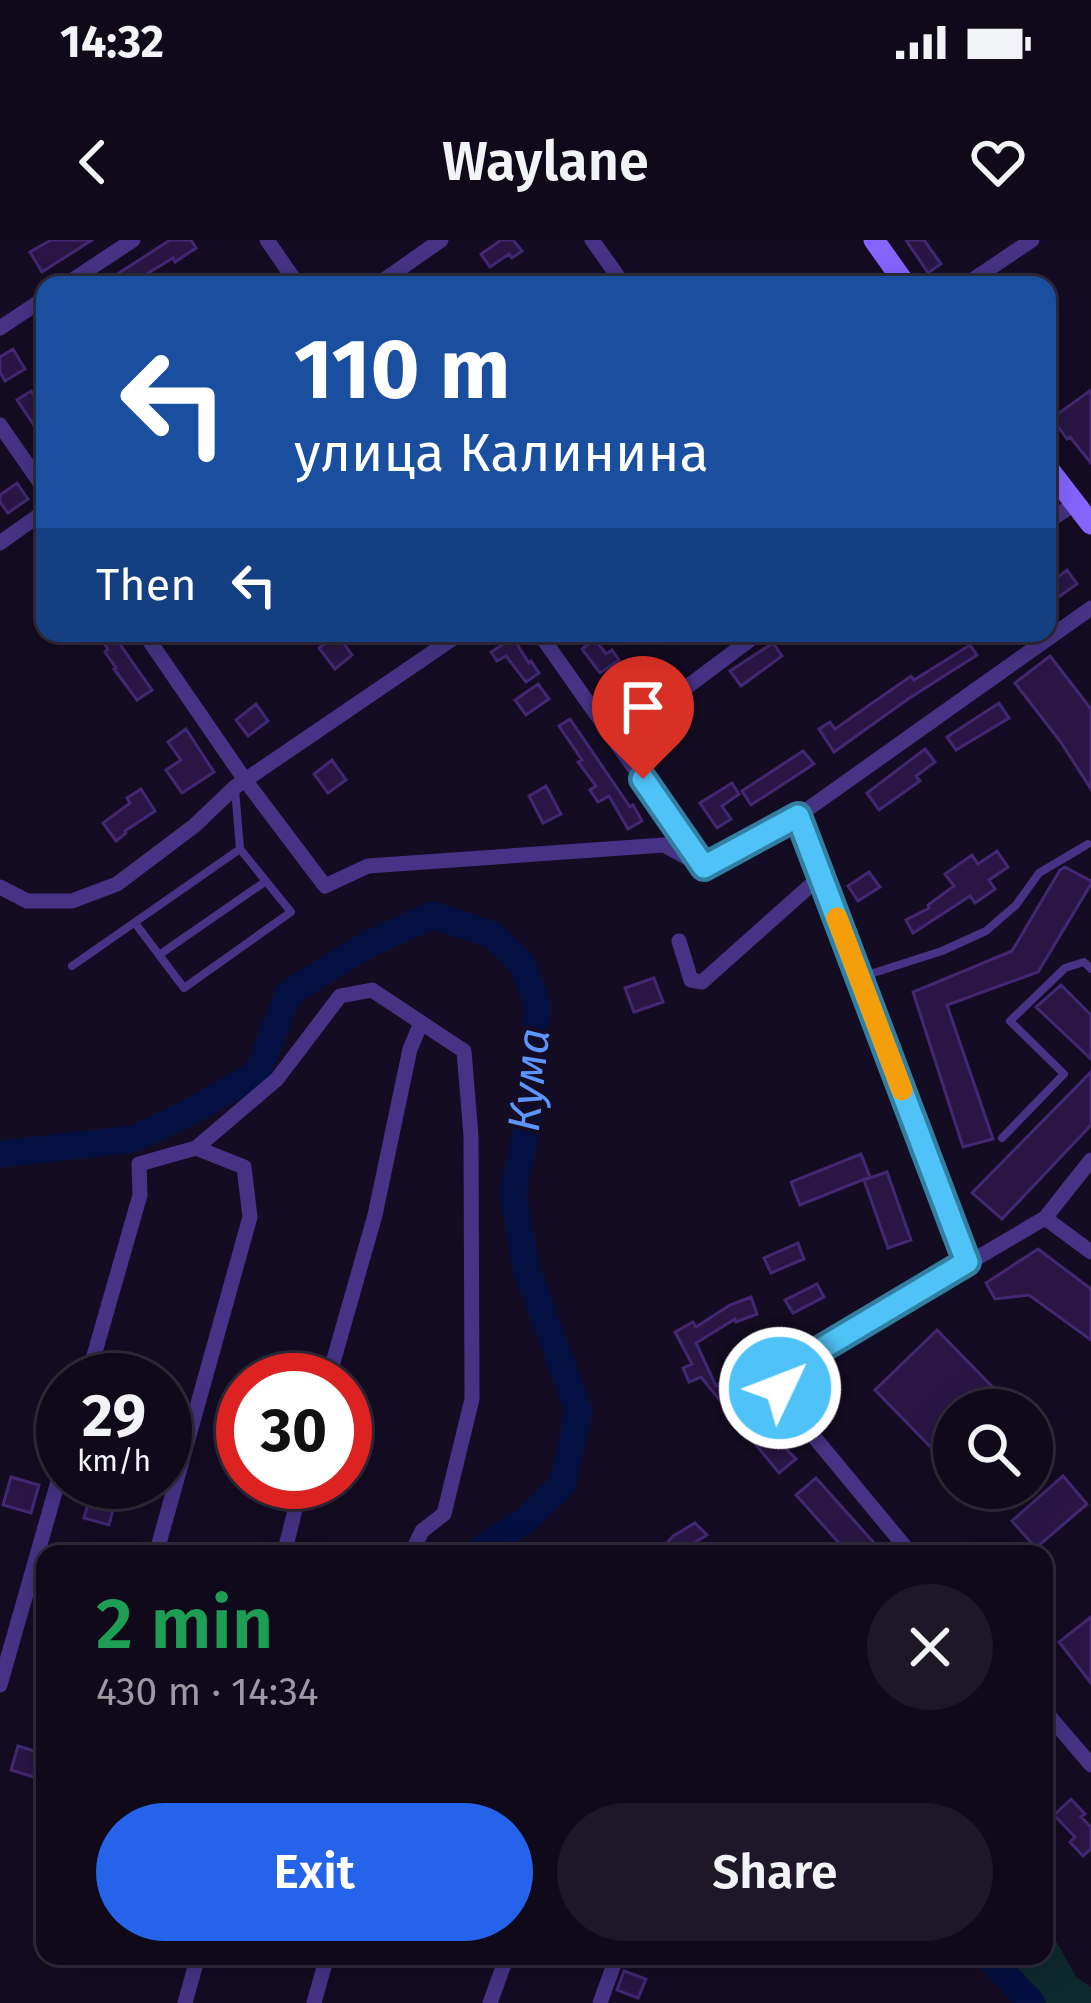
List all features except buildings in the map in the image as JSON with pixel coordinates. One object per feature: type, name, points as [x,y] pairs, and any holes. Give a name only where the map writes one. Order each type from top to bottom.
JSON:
[{"type":"street","points":[[79,276],[133,240]]},
{"type":"street","points":[[267,240],[292,276]]},
{"type":"street","points":[[390,276],[441,240]]},
{"type":"street","points":[[592,240],[618,276]]},
{"type":"street","points":[[874,240],[900,276]]},
{"type":"street","points":[[978,276],[1032,240]]},
{"type":"street","points":[[0,328],[36,304]]},
{"type":"street","points":[[0,425],[36,477]]},
{"type":"street","points":[[1056,478],[1091,524]]},
{"type":"street","points":[[1056,516],[1076,503]]},
{"type":"street","points":[[0,543],[36,518]]},
{"type":"street","points":[[1056,633],[1091,608]]},
{"type":"street","points":[[150,642],[240,784],[326,886],[368,866],[664,844],[704,867]]},
{"type":"street","points":[[0,887],[27,901],[72,901],[117,884],[240,784],[448,642]]},
{"type":"street","points":[[545,642],[704,867]]},
{"type":"street","points":[[616,740],[747,642]]},
{"type":"street","points":[[704,867],[798,816],[1043,642]]},
{"type":"street","points":[[798,816],[967,1262]]},
{"type":"street","points":[[679,941],[691,980],[702,982],[821,876]]},
{"type":"street","points":[[95,1353],[140,1195],[139,1164],[196,1148],[277,1079],[340,997],[372,990],[464,1051],[471,1136],[472,1399],[444,1514],[422,1532],[416,1545]]},
{"type":"street","points":[[336,1353],[375,1215],[410,1049],[422,1023]]},
{"type":"street","points":[[159,1545],[250,1217],[244,1167],[196,1148]]},
{"type":"street","points":[[903,1545],[791,1408],[780,1388],[784,1371],[1045,1218],[1091,1160]]},
{"type":"street","points":[[1045,1218],[1091,1252]]},
{"type":"street","points":[[40,1545],[50,1509]]},
{"type":"street","points":[[286,1545],[295,1509]]},
{"type":"street","points":[[0,1685],[36,1559]]},
{"type":"street","points":[[1053,1721],[1091,1765]]},
{"type":"street","points":[[185,2003],[196,1965]]},
{"type":"street","points":[[314,2003],[324,1965]]},
{"type":"street","points":[[490,2003],[504,1965]]},
{"type":"street","points":[[600,2003],[614,1965]]},
{"type":"lane","points":[[136,923],[184,988],[291,912],[240,849],[240,784]]},
{"type":"lane","points":[[859,977],[942,951],[986,931],[1016,905],[1039,873],[1088,844]]},
{"type":"lane","points":[[72,966],[240,849]]},
{"type":"lane","points":[[159,955],[266,880]]},
{"type":"lane","points":[[1002,1138],[1064,1074],[1010,1022],[1066,968],[1084,962],[1091,968]]},
{"type":"green space","points":[[1053,1940],[1076,1977],[1091,1987],[1091,2003],[1046,2003],[1009,1965],[1053,1965]]},
{"type":"waterway","name":"Кума","points":[[0,1154],[134,1139],[192,1111],[257,1074],[289,993],[367,945],[433,915],[493,935],[522,963],[537,1003],[533,1099],[513,1193],[526,1268],[579,1411],[562,1485],[526,1520],[487,1545]]},
{"type":"waterway","name":"Кума","points":[[996,1965],[1032,2003]]},
{"type":"slow traffic","points":[[837,918],[902,1090]]},
{"type":"route","points":[[643,779],[704,867],[798,816],[967,1262],[784,1371],[780,1388]]}]
